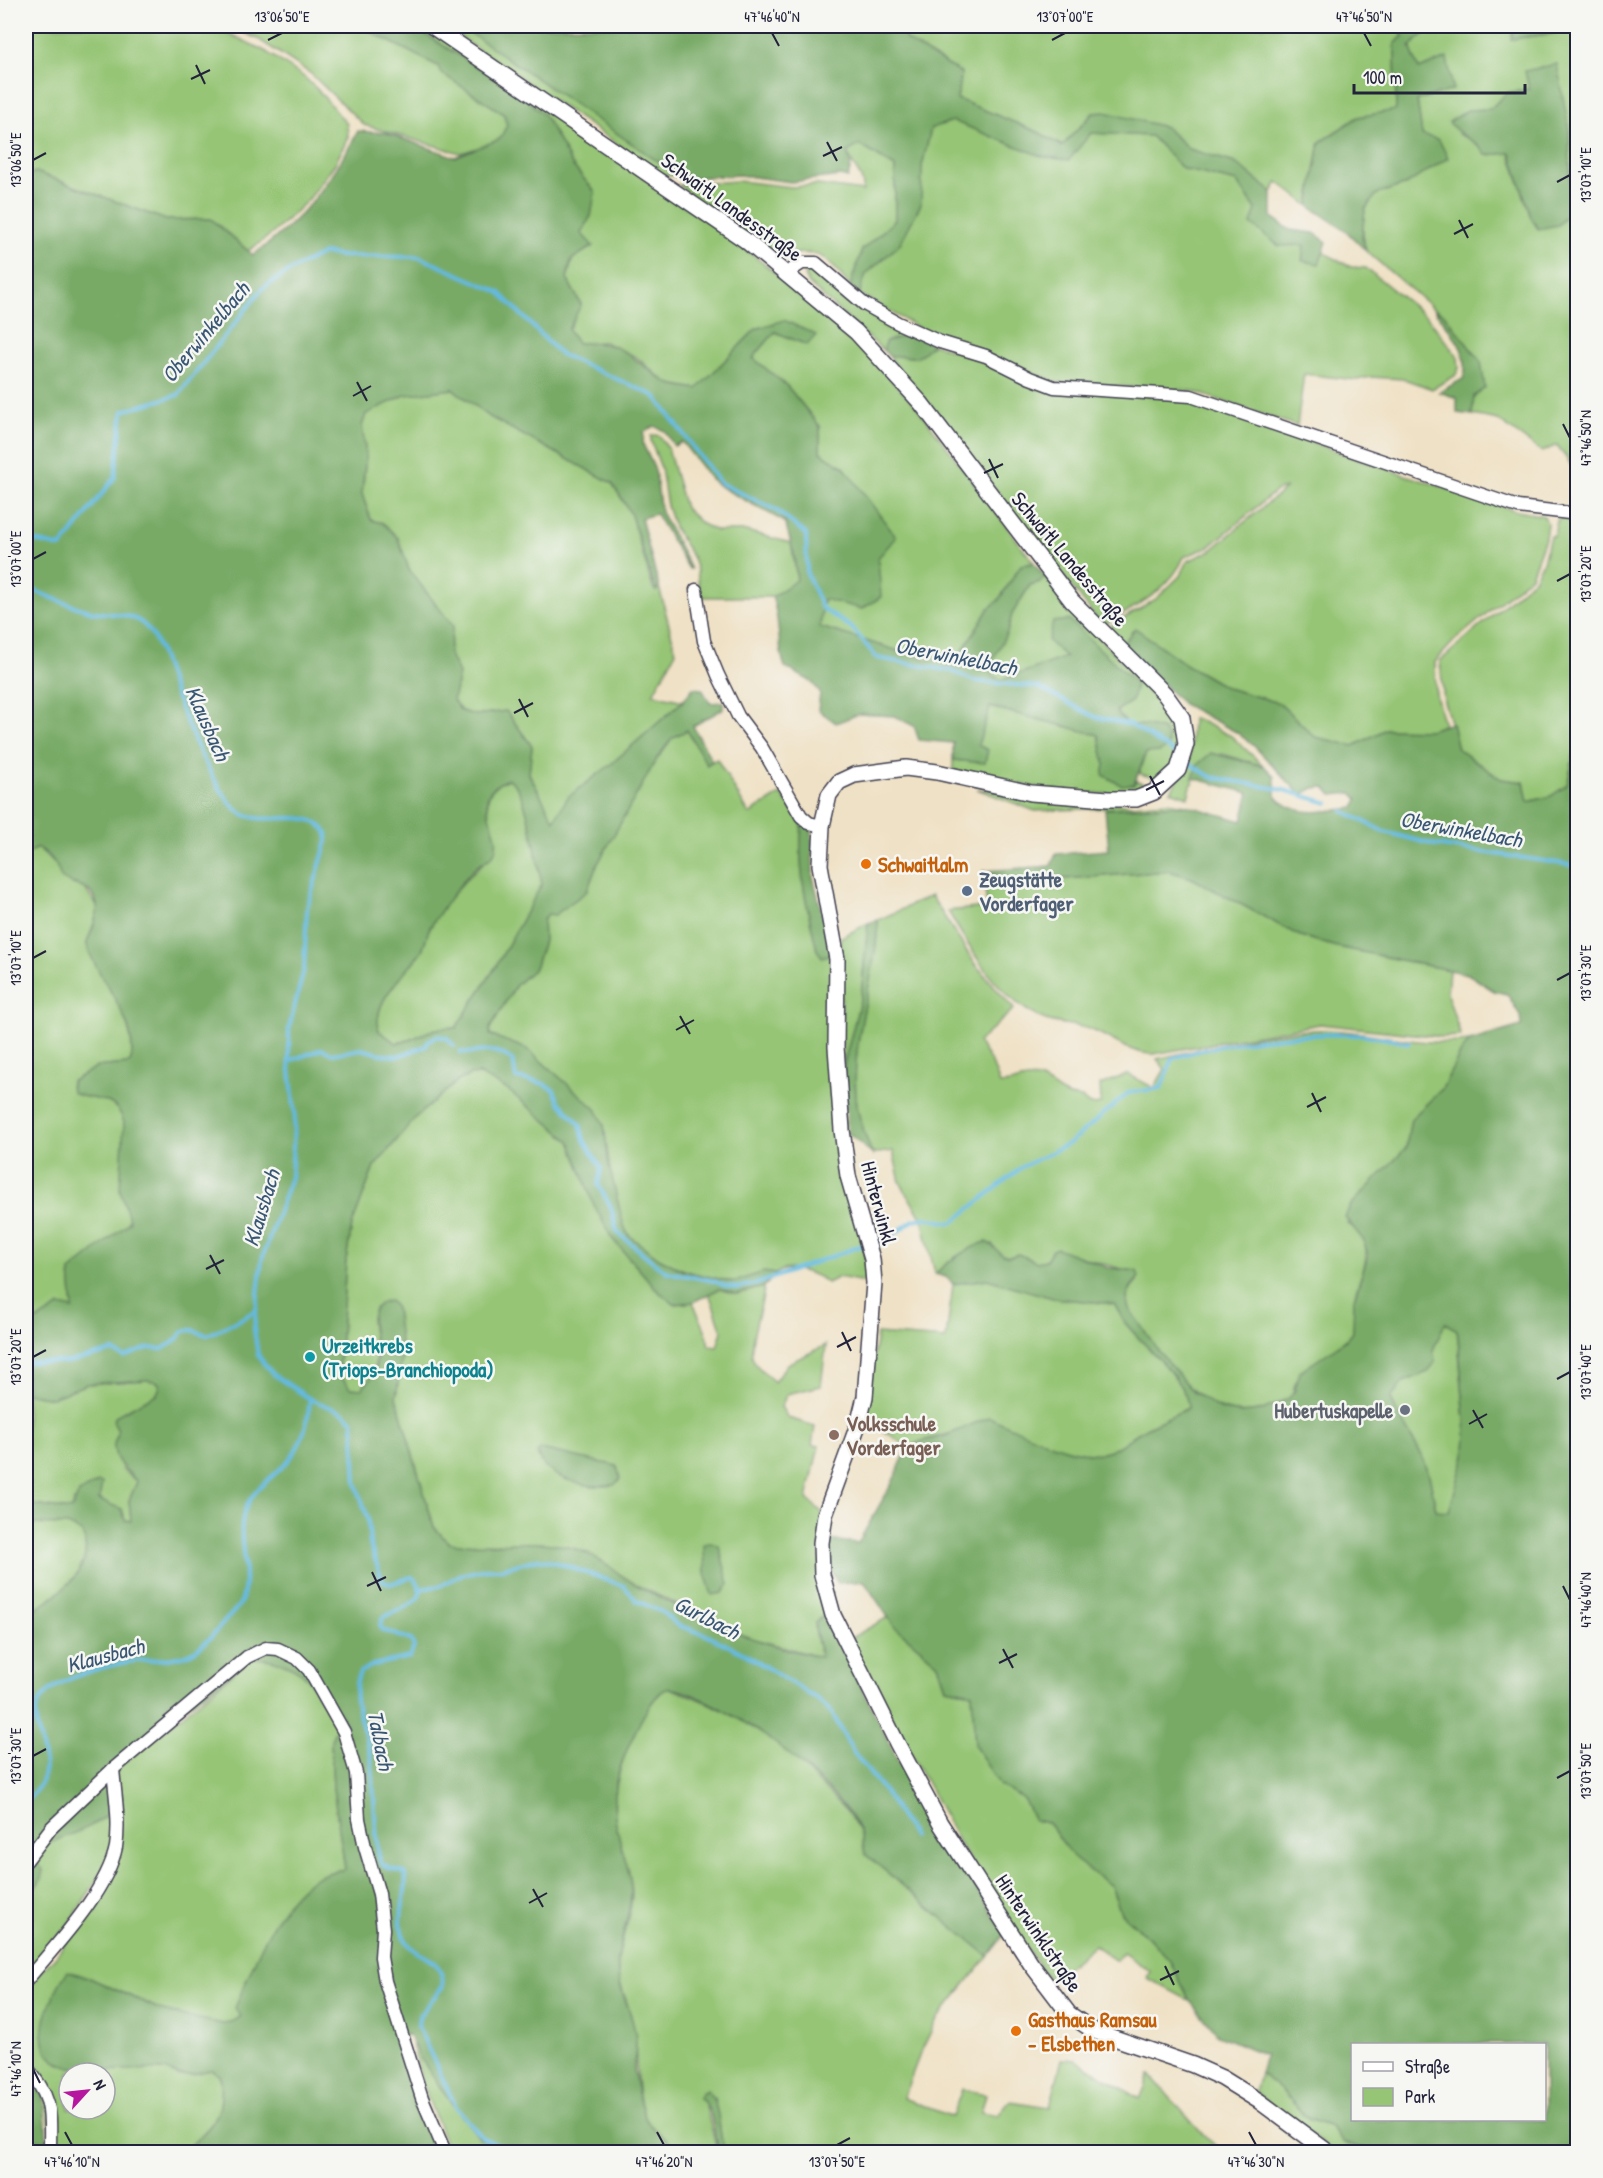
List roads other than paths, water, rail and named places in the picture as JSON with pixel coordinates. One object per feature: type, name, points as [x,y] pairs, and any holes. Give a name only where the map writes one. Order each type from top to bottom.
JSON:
[{"type":"street","name":"Schwaitl Landesstraße","points":[[432,26],[669,186],[787,273],[855,332],[898,376],[1071,601],[1175,706],[1186,732],[1184,756],[1175,775],[1154,792],[1136,799],[1031,793],[916,769],[857,774]]},
{"type":"street","points":[[787,273],[802,263],[816,263],[864,304],[898,323],[927,337],[986,356],[1054,387],[1160,392],[1200,398],[1409,472],[1518,507],[1578,514]]},
{"type":"street","points":[[696,590],[707,651],[734,709],[762,748],[801,816],[809,823],[822,826]]},
{"type":"street","name":"Hinterwinkl","points":[[851,1647],[825,1594],[821,1543],[830,1498],[856,1431],[864,1403],[874,1272],[868,1239],[848,1176],[836,1047],[837,959],[820,873],[822,826],[831,791],[842,780],[857,774]]},
{"type":"street","name":"Hinterwinklstraße","points":[[851,1647],[897,1743],[948,1836],[1031,1964],[1073,2018],[1100,2033],[1193,2065],[1222,2078],[1259,2100],[1328,2152]]},
{"type":"street","points":[[26,1861],[51,1828],[113,1769],[259,1650],[278,1649],[303,1663],[344,1732],[352,1752],[359,1819],[382,1911],[381,1957],[385,1981],[422,2098],[445,2152]]},
{"type":"street","points":[[26,1981],[63,1937],[112,1861],[117,1823],[113,1769]]},
{"type":"street","points":[[26,2067],[45,2092],[49,2102],[50,2152]]},
{"type":"waterway","name":"Oberwinkelbach","points":[[26,539],[61,547],[115,477],[123,411],[178,395],[263,288],[324,253],[342,256],[419,257],[499,292],[560,354],[655,396],[720,483],[776,510],[806,534],[807,574],[822,608],[852,628],[877,658],[952,671],[974,681],[1038,687],[1095,717],[1131,725],[1178,755]]},
{"type":"waterway","name":"Klausbach","points":[[26,587],[82,609],[121,615],[139,621],[152,634],[161,652],[178,703],[200,753],[228,800],[237,810],[247,816],[308,820],[319,824],[327,833],[327,841],[307,908],[304,969],[289,1028],[289,1061],[295,1114],[291,1177],[262,1259],[254,1329],[258,1355],[265,1365],[274,1375],[310,1399],[304,1432],[292,1455],[255,1492],[247,1505],[242,1528],[245,1588],[237,1608],[208,1640],[189,1654],[166,1659],[134,1661],[97,1669],[69,1679],[47,1693],[40,1701],[36,1712],[36,1723],[45,1760],[44,1774],[38,1787],[26,1801]]},
{"type":"waterway","name":"Oberwinkelbach","points":[[1184,760],[1211,777],[1284,790],[1328,803]]},
{"type":"waterway","name":"Oberwinkelbach","points":[[1343,811],[1385,832],[1435,845],[1578,866]]},
{"type":"waterway","points":[[870,1242],[891,1236],[914,1220],[924,1218],[952,1223],[1022,1167],[1070,1143],[1128,1093],[1161,1088],[1173,1058],[1238,1043],[1310,1035],[1360,1035],[1409,1043]]},
{"type":"waterway","points":[[289,1061],[322,1049],[333,1054],[361,1049],[398,1056],[426,1046],[428,1041],[437,1036],[447,1038],[454,1046]]},
{"type":"waterway","points":[[460,1052],[498,1052],[513,1061],[516,1078],[542,1083],[554,1090],[559,1102],[580,1124],[584,1140],[601,1168],[598,1185],[611,1207],[617,1232],[667,1272],[737,1288],[759,1283],[863,1245]]},
{"type":"waterway","points":[[26,1362],[69,1362],[113,1351],[124,1357],[148,1348],[162,1349],[174,1342],[184,1331],[192,1330],[207,1335],[255,1311]]},
{"type":"waterway","name":"Talbach","points":[[310,1399],[344,1413],[353,1421],[356,1483],[368,1519],[370,1544],[382,1580],[390,1584],[412,1577],[419,1585],[421,1592],[413,1603],[383,1617],[380,1625],[382,1630],[411,1640],[414,1647],[410,1657],[373,1665],[360,1672],[356,1692],[356,1703],[371,1757],[379,1857],[383,1866],[405,1874],[401,1915],[402,1932],[405,1939],[416,1951],[434,1962],[441,1975],[443,1986],[419,2016],[418,2027],[456,2107],[483,2138],[516,2152]]},
{"type":"waterway","name":"Gurlbach","points":[[419,1589],[440,1586],[460,1575],[485,1569],[500,1569],[538,1559],[558,1563],[624,1586],[637,1601],[662,1612],[677,1625],[704,1634],[745,1654],[817,1699],[832,1713],[854,1753],[884,1791],[913,1836]]},
{"type":"place","name":"Schwaitlalm","points":[[866,864]]},
{"type":"place","name":"Zeugstätte Vorderfager","points":[[967,891]]},
{"type":"place","name":"Urzeitkrebs (Triops-Branchiopoda)","points":[[310,1357]]},
{"type":"place","name":"Hubertuskapelle","points":[[1405,1410]]},
{"type":"place","name":"Volksschule Vorderfager","points":[[834,1435]]},
{"type":"place","name":"Gasthaus Ramsau - Elsbethen","points":[[1016,2031]]}]
